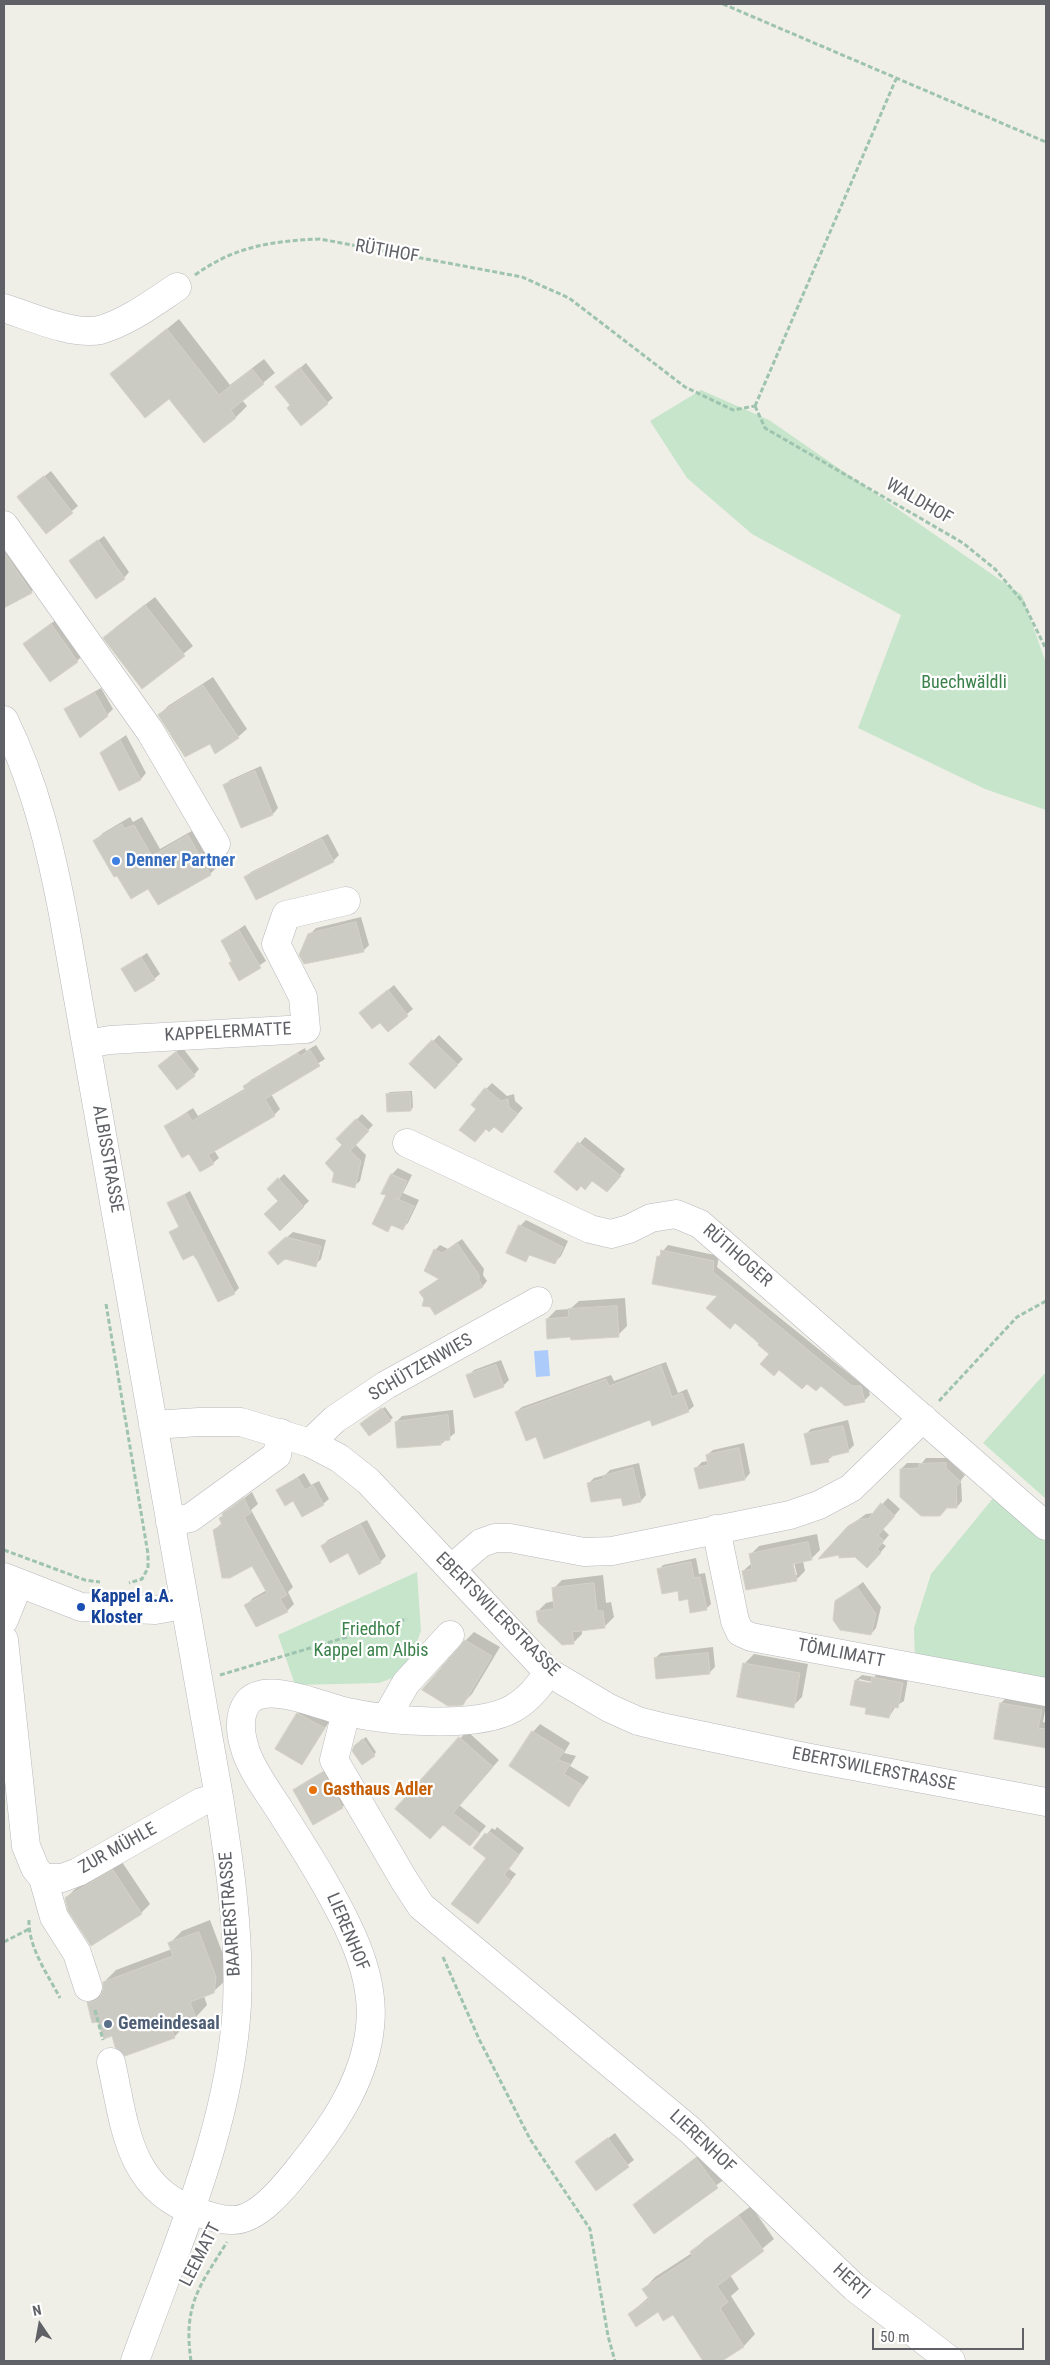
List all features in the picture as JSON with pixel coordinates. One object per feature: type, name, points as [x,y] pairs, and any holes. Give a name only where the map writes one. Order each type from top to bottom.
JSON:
[{"type":"street","points":[[4,308],[62,328],[99,330],[134,315],[177,287]]},
{"type":"street","points":[[4,525],[150,730],[216,844]]},
{"type":"street","name":"ALBISSTRASSE","points":[[4,720],[25,766],[49,845],[87,1044],[184,1605]]},
{"type":"street","name":"KAPPELERMATTE","points":[[87,1044],[110,1040],[306,1029],[303,998],[276,944],[286,915],[346,901]]},
{"type":"street","name":"RÜTIHOGER","points":[[407,1143],[590,1230],[610,1234],[629,1230],[651,1218],[676,1214],[700,1224],[923,1418]]},
{"type":"street","name":"SCHÜTZENWIES","points":[[310,1442],[335,1418],[386,1386],[538,1301]]},
{"type":"street","points":[[451,1569],[481,1543],[495,1538],[510,1538],[584,1552],[612,1551],[790,1515],[827,1501],[850,1488],[923,1418],[1046,1526]]},
{"type":"street","name":"EBERTSWILERSTRASSE","points":[[153,1425],[241,1422],[310,1442],[339,1458],[368,1481],[548,1672],[609,1708],[638,1721],[805,1757],[1046,1802]]},
{"type":"street","points":[[170,1522],[190,1518],[276,1455],[281,1433]]},
{"type":"street","name":"TÖMLIMATT","points":[[716,1530],[740,1632],[751,1637],[1046,1692]]},
{"type":"street","points":[[4,1620],[11,1580],[82,1608],[156,1610],[184,1605]]},
{"type":"street","name":"BAARERSTRASSE","points":[[135,2361],[207,2158],[222,2103],[232,2048],[236,2005],[237,1943],[231,1877],[219,1797],[184,1605]]},
{"type":"street","points":[[386,1718],[406,1683],[450,1635]]},
{"type":"street","points":[[4,1640],[7,1705],[26,1846],[35,1868],[43,1878],[54,1917],[77,1953],[92,1999]]},
{"type":"street","name":"LIERENHOF","points":[[234,2221],[253,2215],[271,2200],[330,2128],[351,2093],[362,2064],[370,2028],[370,1993],[362,1960],[350,1930],[326,1884],[248,1757],[241,1729],[242,1716],[246,1704],[253,1698],[264,1694],[280,1693],[346,1712],[386,1718],[451,1721],[489,1719],[513,1709],[531,1696],[548,1672]]},
{"type":"street","name":"LIERENHOF","points":[[346,1712],[334,1760],[421,1906],[690,2130],[801,2236]]},
{"type":"street","name":"ZUR MÜHLE","points":[[43,1878],[62,1878],[78,1872],[201,1802],[219,1797]]},
{"type":"street","points":[[111,2062],[127,2131],[145,2176],[173,2203],[190,2210],[234,2221]]},
{"type":"street","name":"HERTI","points":[[801,2236],[854,2287],[951,2361]]},
{"type":"path","points":[[722,4],[1046,142]]},
{"type":"path","points":[[755,406],[896,79]]},
{"type":"path","name":"RÜTIHOF","points":[[177,287],[205,267],[254,245],[286,240],[320,239],[522,277],[569,298],[685,388],[733,410],[755,406]]},
{"type":"path","name":"WALDHOF","points":[[755,406],[765,428],[962,543],[995,569],[1023,602],[1046,649]]},
{"type":"path","points":[[923,1418],[1017,1317],[1046,1301]]},
{"type":"path","points":[[123,1584],[142,1579],[148,1568],[148,1554],[125,1424]]},
{"type":"path","points":[[4,1550],[86,1580],[107,1584]]},
{"type":"path","points":[[217,1676],[407,1619]]},
{"type":"path","points":[[4,1942],[29,1929]]},
{"type":"path","points":[[440,1950],[479,2039],[530,2139],[590,2229],[608,2336],[615,2361]]},
{"type":"path","points":[[92,1999],[98,2027],[111,2062]]},
{"type":"path","name":"LEEMATT","points":[[191,2361],[188,2338],[189,2314],[199,2286],[230,2239],[234,2221]]},
{"type":"green space","name":"Buechwäldli","points":[[701,390],[769,420],[1022,595],[1046,663],[1046,810],[985,789],[858,728],[901,615],[752,534],[687,478],[650,421]]},
{"type":"green space","points":[[1046,1372],[1046,1499],[983,1443]]},
{"type":"green space","points":[[994,1497],[1046,1542],[1046,1684],[915,1663],[914,1628],[931,1574]]},
{"type":"green space","name":"Friedhof Kappel am Albis","points":[[417,1572],[421,1631],[409,1664],[395,1677],[379,1683],[295,1685],[278,1635]]},
{"type":"water","points":[[548,1350],[550,1376],[536,1377],[534,1351]]},
{"type":"building","points":[[167,329],[219,395],[252,369],[264,384],[231,410],[236,418],[204,443],[169,399],[145,418],[110,374]]},
{"type":"building","points":[[300,368],[328,404],[301,426],[287,408],[290,405],[275,387]]},
{"type":"building","points":[[44,476],[73,513],[46,534],[17,497]]},
{"type":"building","points":[[98,540],[125,579],[96,599],[69,561]]},
{"type":"building","points":[[4,552],[32,593],[4,608]]},
{"type":"building","points":[[145,605],[185,656],[142,689],[103,638]]},
{"type":"building","points":[[51,624],[78,662],[50,682],[23,644]]},
{"type":"building","points":[[203,685],[239,738],[215,754],[210,744],[185,757],[158,715]]},
{"type":"building","points":[[95,693],[108,716],[80,738],[64,709]]},
{"type":"building","points":[[120,740],[141,780],[119,791],[100,753]]},
{"type":"building","points":[[255,771],[273,815],[241,828],[223,785]]},
{"type":"building","points":[[122,824],[124,829],[134,825],[152,856],[188,835],[211,875],[158,905],[148,889],[131,899],[117,876],[114,877],[93,841]]},
{"type":"building","points":[[322,839],[334,862],[256,900],[244,877]]},
{"type":"building","points":[[356,922],[364,952],[304,964],[299,955],[308,934]]},
{"type":"building","points":[[239,930],[261,968],[239,981],[229,963],[232,961],[221,941]]},
{"type":"building","points":[[141,957],[155,980],[135,992],[121,969]]},
{"type":"building","points":[[388,990],[408,1016],[388,1032],[380,1023],[372,1029],[359,1013]]},
{"type":"building","points":[[432,1040],[458,1065],[435,1089],[409,1064]]},
{"type":"building","points":[[310,1050],[320,1066],[265,1099],[275,1116],[208,1155],[214,1164],[200,1172],[189,1154],[182,1158],[164,1126],[187,1113],[192,1121],[245,1090],[243,1086],[298,1053],[300,1056]]},
{"type":"building","points":[[176,1052],[195,1076],[177,1090],[158,1066]]},
{"type":"building","points":[[485,1088],[501,1101],[508,1099],[509,1107],[518,1114],[502,1133],[494,1127],[489,1132],[486,1129],[475,1142],[459,1130],[476,1109],[471,1105]]},
{"type":"building","points":[[410,1093],[411,1111],[387,1112],[386,1094]]},
{"type":"building","points":[[356,1119],[369,1131],[350,1151],[361,1161],[355,1188],[332,1182],[334,1173],[325,1163],[342,1145],[336,1139]]},
{"type":"building","points":[[578,1142],[621,1176],[607,1192],[592,1181],[585,1190],[581,1186],[577,1191],[554,1172]]},
{"type":"building","points":[[391,1174],[407,1181],[399,1199],[395,1198],[414,1206],[403,1230],[391,1225],[388,1232],[372,1224],[386,1195],[381,1194]]},
{"type":"building","points":[[278,1178],[304,1207],[280,1231],[264,1214],[278,1201],[267,1189]]},
{"type":"building","points":[[184,1195],[235,1294],[218,1302],[197,1260],[193,1255],[183,1260],[169,1232],[179,1227],[167,1203]]},
{"type":"building","points":[[519,1225],[563,1247],[555,1264],[529,1255],[526,1262],[506,1253]]},
{"type":"building","points":[[286,1237],[321,1246],[316,1267],[285,1259],[278,1265],[268,1253]]},
{"type":"building","points":[[457,1243],[479,1275],[479,1280],[483,1287],[435,1315],[430,1307],[422,1306],[424,1299],[419,1292],[439,1279],[424,1271],[434,1249],[442,1253]]},
{"type":"building","points":[[661,1250],[714,1261],[713,1272],[852,1386],[861,1386],[865,1402],[845,1406],[821,1386],[816,1391],[807,1384],[802,1389],[779,1370],[774,1376],[760,1364],[769,1354],[758,1345],[759,1343],[735,1323],[730,1329],[706,1308],[717,1296],[652,1284],[657,1256],[660,1257]]},
{"type":"building","points":[[617,1306],[619,1337],[571,1340],[570,1337],[547,1339],[546,1319],[569,1317],[568,1309]]},
{"type":"building","points":[[496,1365],[504,1387],[474,1398],[466,1375]]},
{"type":"building","points":[[661,1366],[672,1397],[682,1393],[689,1412],[652,1426],[650,1420],[544,1459],[536,1437],[526,1441],[515,1412],[606,1379],[609,1386]]},
{"type":"building","points":[[382,1408],[391,1421],[369,1436],[360,1424]]},
{"type":"building","points":[[448,1415],[450,1440],[441,1441],[441,1445],[397,1448],[395,1422]]},
{"type":"building","points":[[843,1426],[849,1452],[828,1457],[829,1462],[811,1465],[804,1434]]},
{"type":"building","points":[[739,1448],[745,1480],[699,1489],[694,1468],[708,1465],[706,1455]]},
{"type":"building","points":[[946,1463],[946,1468],[961,1482],[956,1486],[957,1508],[947,1508],[940,1516],[921,1516],[900,1497],[900,1469],[919,1468],[919,1464]]},
{"type":"building","points":[[633,1468],[641,1502],[623,1506],[621,1498],[591,1502],[587,1483],[603,1479],[603,1476]]},
{"type":"building","points":[[298,1478],[305,1490],[313,1485],[324,1505],[302,1517],[293,1501],[285,1506],[276,1490]]},
{"type":"building","points":[[244,1498],[251,1513],[244,1517],[287,1595],[280,1599],[288,1612],[256,1627],[244,1605],[267,1593],[252,1566],[230,1578],[222,1578],[213,1530],[222,1525],[219,1518],[223,1516],[222,1514]]},
{"type":"building","points":[[881,1503],[895,1516],[878,1535],[884,1541],[877,1549],[881,1553],[867,1568],[855,1557],[839,1558],[839,1555],[818,1559],[848,1526],[860,1519],[868,1519]]},
{"type":"building","points":[[361,1525],[381,1563],[359,1575],[348,1553],[330,1563],[321,1546]]},
{"type":"building","points":[[808,1542],[812,1560],[793,1564],[797,1581],[746,1590],[742,1571],[752,1569],[749,1554]]},
{"type":"building","points":[[691,1562],[694,1578],[700,1577],[707,1610],[690,1613],[688,1599],[679,1601],[678,1591],[662,1594],[657,1569]]},
{"type":"building","points":[[594,1583],[597,1611],[603,1611],[605,1628],[572,1632],[574,1644],[562,1645],[538,1622],[536,1611],[554,1609],[552,1588]]},
{"type":"building","points":[[857,1587],[876,1614],[871,1635],[840,1630],[833,1620],[835,1601]]},
{"type":"building","points":[[465,1640],[492,1656],[463,1705],[448,1706],[422,1690]]},
{"type":"building","points":[[708,1653],[710,1674],[656,1679],[654,1658]]},
{"type":"building","points":[[743,1663],[800,1673],[794,1708],[737,1697]]},
{"type":"building","points":[[872,1677],[903,1683],[898,1708],[892,1707],[889,1718],[865,1714],[866,1708],[850,1705],[855,1680],[871,1683]]},
{"type":"building","points":[[1000,1703],[1042,1710],[1038,1728],[1046,1729],[1046,1748],[994,1739]]},
{"type":"building","points":[[297,1713],[325,1728],[302,1765],[275,1749]]},
{"type":"building","points":[[532,1731],[564,1751],[558,1760],[570,1764],[564,1774],[582,1785],[569,1807],[509,1766]]},
{"type":"building","points":[[459,1737],[493,1767],[453,1813],[480,1834],[470,1846],[443,1825],[430,1839],[395,1809]]},
{"type":"building","points":[[363,1739],[375,1756],[362,1765],[352,1751],[354,1746]]},
{"type":"building","points":[[323,1772],[343,1808],[313,1825],[293,1790]]},
{"type":"building","points":[[490,1832],[519,1855],[504,1875],[511,1881],[478,1924],[451,1904],[486,1858],[473,1848],[485,1833],[488,1835]]},
{"type":"building","points":[[113,1870],[142,1914],[91,1946],[68,1911],[65,1898]]},
{"type":"building","points":[[199,1932],[216,1977],[214,1993],[190,2002],[196,2018],[171,2027],[175,2038],[125,2056],[115,2047],[112,2036],[104,2039],[98,2022],[92,2023],[87,2002],[93,2002],[100,1997],[103,1990],[103,1982],[173,1956],[168,1943]]},
{"type":"building","points":[[608,2138],[629,2167],[596,2191],[575,2162]]},
{"type":"building","points":[[696,2158],[718,2188],[654,2234],[633,2205]]},
{"type":"building","points":[[739,2216],[764,2251],[717,2286],[728,2302],[720,2308],[744,2347],[722,2361],[703,2361],[673,2315],[663,2321],[658,2312],[636,2327],[628,2314],[649,2299],[642,2289],[693,2256],[690,2252]]},
{"type":"place","name":"Denner Partner","points":[[116,861]]},
{"type":"place","name":"Kappel a.A. Kloster","points":[[81,1607]]},
{"type":"place","name":"Gasthaus Adler","points":[[313,1790]]},
{"type":"place","name":"Gemeindesaal","points":[[108,2024]]}]
